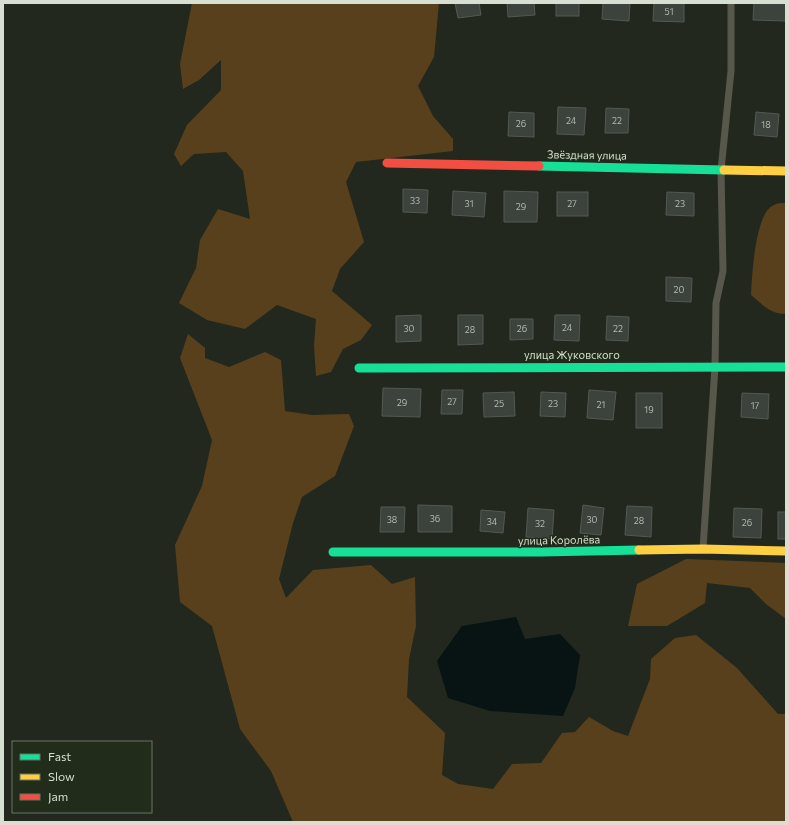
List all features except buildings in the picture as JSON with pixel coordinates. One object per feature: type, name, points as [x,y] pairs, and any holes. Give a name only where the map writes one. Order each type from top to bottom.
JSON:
[{"type":"street","name":"Звёздная улица","points":[[387,164],[786,171]]},
{"type":"street","name":"улица Жуковского","points":[[359,368],[786,367]]},
{"type":"street","name":"улица Королёва","points":[[333,552],[541,552],[703,549],[786,551]]},
{"type":"lane","points":[[703,549],[715,367],[716,303],[723,271],[721,170],[731,71],[731,3]]},
{"type":"shaded area","points":[[192,3],[439,3],[434,57],[418,86],[433,116],[453,139],[453,151],[356,162],[346,182],[364,242],[340,269],[332,291],[372,325],[361,340],[343,349],[331,372],[316,376],[314,346],[316,319],[277,305],[245,329],[207,320],[179,303],[196,268],[200,240],[218,209],[250,219],[243,171],[226,152],[194,154],[181,166],[174,154],[187,125],[221,90],[221,60],[199,80],[183,89],[180,64]]},
{"type":"shaded area","points":[[778,203],[786,203],[786,314],[780,314],[771,311],[751,295],[752,274],[756,246],[763,219],[768,210],[774,205]]},
{"type":"shaded area","points":[[188,334],[205,348],[205,358],[229,367],[265,352],[281,360],[285,411],[312,415],[349,414],[354,426],[335,476],[302,497],[293,523],[279,579],[286,598],[313,570],[371,565],[392,584],[415,577],[416,626],[409,659],[407,697],[445,733],[442,775],[458,784],[493,789],[512,764],[541,763],[562,733],[575,732],[589,717],[613,731],[628,736],[650,679],[651,659],[675,638],[696,635],[737,668],[778,714],[786,714],[786,822],[293,822],[271,771],[240,729],[212,626],[180,602],[175,545],[202,486],[212,440],[180,358]]},
{"type":"shaded area","points":[[686,559],[786,563],[786,619],[766,604],[750,588],[707,583],[705,603],[667,626],[628,626],[637,584]]},
{"type":"shaded area","points":[[516,617],[525,639],[560,634],[580,655],[575,688],[563,716],[490,711],[448,698],[437,661],[462,626]]},
{"type":"traffic: fast","points":[[539,166],[724,170]]},
{"type":"traffic: fast","points":[[359,368],[786,367]]},
{"type":"traffic: fast","points":[[333,552],[541,552],[639,550]]},
{"type":"traffic: slow","points":[[724,170],[786,171]]},
{"type":"traffic: slow","points":[[639,550],[703,549],[786,551]]},
{"type":"traffic: jam","points":[[387,163],[539,166]]}]
